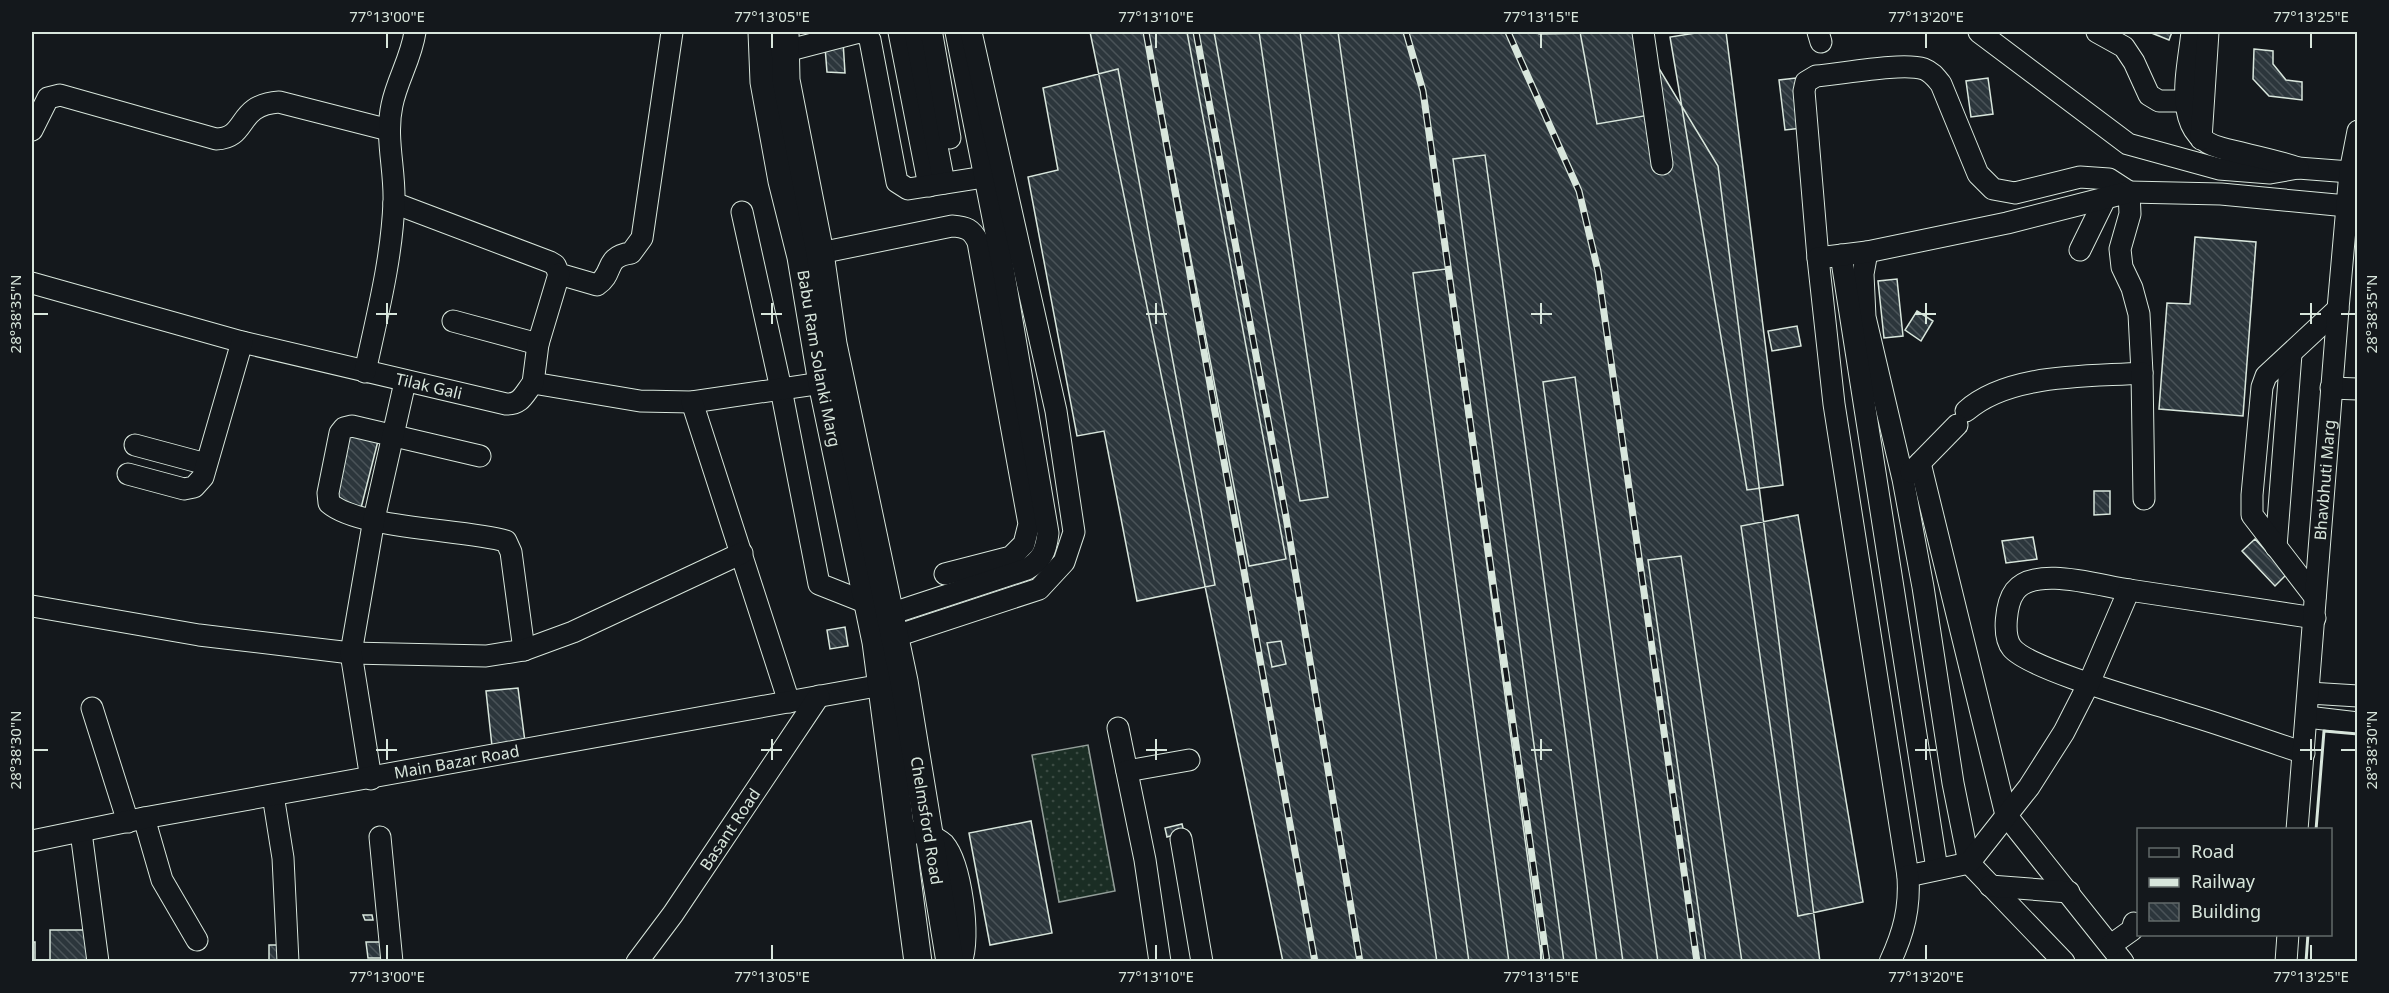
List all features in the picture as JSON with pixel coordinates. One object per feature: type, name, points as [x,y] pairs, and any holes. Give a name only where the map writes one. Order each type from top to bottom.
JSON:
[{"type":"main road","name":"Babu Ram Solanki Marg","points":[[776,36],[820,253],[833,344],[893,683]]},
{"type":"main road","name":"Babu Ram Solanki Marg","points":[[776,36],[764,82],[782,181],[801,257],[822,383],[882,624]]},
{"type":"main road","name":"Chelmsford Road","points":[[893,683],[900,830],[918,962]]},
{"type":"main road","name":"Chelmsford Road","points":[[893,683],[931,836],[950,962]]},
{"type":"street","points":[[365,372],[389,251],[394,203],[389,130],[392,104],[407,66],[415,32]]},
{"type":"street","points":[[559,274],[597,285],[602,282],[613,260],[618,256],[631,253],[640,243],[661,118],[672,32]]},
{"type":"street","points":[[776,36],[859,32],[866,34],[870,40],[897,182],[908,189],[995,175]]},
{"type":"street","points":[[899,32],[944,183]]},
{"type":"street","points":[[920,32],[915,32],[944,183]]},
{"type":"street","points":[[928,32],[932,35],[944,183]]},
{"type":"street","points":[[742,212],[781,389],[819,584],[882,624],[954,618],[1039,589],[1064,562],[1074,532],[1056,411],[956,32]]},
{"type":"street","points":[[882,624],[948,596],[1027,569],[1039,562],[1046,550],[1047,513],[971,32]]},
{"type":"street","points":[[1643,32],[1662,164]]},
{"type":"street","points":[[1979,32],[2128,144],[2219,169],[2271,173],[2298,168],[2350,172]]},
{"type":"street","points":[[2097,32],[2109,36],[2124,47],[2134,62],[2149,95],[2159,101],[2185,101]]},
{"type":"street","points":[[2192,32],[2185,101],[2190,126],[2202,139],[2219,148],[2271,158],[2298,168]]},
{"type":"street","points":[[2202,139],[2208,32]]},
{"type":"street","points":[[1890,962],[1902,937],[1910,903],[1908,876],[1834,404],[1818,258],[1804,91],[1806,82],[1816,76],[1907,68],[1923,69],[1934,75],[1941,84],[1978,174],[1993,189],[2015,193],[2080,177],[2109,179],[2129,192]]},
{"type":"street","points":[[32,130],[48,98],[60,95],[216,139],[226,139],[235,133],[250,110],[262,103],[279,102],[389,130]]},
{"type":"street","name":"Bhavbhuti Marg","points":[[2297,828],[2337,309],[2350,172],[2358,131]]},
{"type":"street","points":[[2129,192],[2130,214],[2120,249],[2122,267],[2132,288],[2139,314],[2144,499]]},
{"type":"street","points":[[1818,258],[1867,252],[2007,223],[2129,192],[2221,194],[2347,206]]},
{"type":"street","points":[[2080,250],[2105,199]]},
{"type":"street","points":[[394,203],[555,265],[559,274],[538,344],[533,383],[640,401],[692,402],[822,383]]},
{"type":"street","points":[[820,253],[952,226],[964,227],[973,231],[978,242],[1029,524],[1024,544],[1011,557],[945,574]]},
{"type":"street","points":[[1867,252],[1863,274],[1865,317],[1903,479],[1923,587],[1953,783],[1969,863],[2064,962]]},
{"type":"street","points":[[1841,255],[1938,870]]},
{"type":"street","name":"Tilak Gali","points":[[32,283],[242,342],[405,382],[514,404],[521,400],[533,383]]},
{"type":"street","points":[[2315,608],[2276,547],[2252,515],[2252,495],[2262,387],[2266,375],[2337,309]]},
{"type":"street","points":[[453,321],[538,344]]},
{"type":"street","points":[[128,474],[184,489],[194,487],[203,477],[242,342]]},
{"type":"street","points":[[2276,547],[2291,354]]},
{"type":"street","points":[[1903,479],[1920,464],[1981,398],[2016,387],[2071,377],[2142,373]]},
{"type":"street","points":[[371,779],[351,653],[374,519],[405,382]]},
{"type":"street","points":[[2331,388],[2358,389]]},
{"type":"street","points":[[692,402],[789,702]]},
{"type":"street","points":[[480,456],[352,426],[344,428],[340,433],[328,493],[329,503],[336,509],[374,519],[506,541],[511,552],[524,650]]},
{"type":"street","points":[[135,445],[206,464]]},
{"type":"street","points":[[1920,464],[2006,816],[2117,953],[2134,923]]},
{"type":"street","points":[[32,606],[199,635],[351,653],[486,656],[524,650],[573,632],[742,553]]},
{"type":"street","points":[[2304,753],[2089,683],[2023,658],[2010,646],[2006,631],[2010,599],[2016,589],[2031,579],[2049,577],[2129,590],[2315,608]]},
{"type":"street","points":[[1908,876],[1969,863],[2029,787],[2064,732],[2089,683],[2129,590]]},
{"type":"street","points":[[948,596],[954,618]]},
{"type":"street","name":"Main Bazar Road","points":[[32,841],[136,820],[893,683]]},
{"type":"street","points":[[2309,693],[2358,696]]},
{"type":"street","name":"Basant Road","points":[[637,962],[673,914],[819,696]]},
{"type":"street","points":[[92,708],[162,880],[197,940]]},
{"type":"street","points":[[2307,717],[2358,723]]},
{"type":"street","points":[[1118,728],[1145,860],[1160,962]]},
{"type":"street","points":[[1127,771],[1190,760]]},
{"type":"street","points":[[273,795],[283,858],[288,962]]},
{"type":"street","points":[[900,830],[931,836],[942,843],[952,856],[966,940],[961,962]]},
{"type":"street","points":[[81,832],[98,962]]},
{"type":"street","points":[[380,837],[392,962]]},
{"type":"street","points":[[1181,839],[1202,962]]},
{"type":"street","points":[[1990,886],[2069,892]]},
{"type":"street","points":[[2286,962],[2288,936]]},
{"type":"green space","points":[[1088,745],[1115,891],[1059,902],[1032,755]]},
{"type":"building","points":[[1090,32],[1538,32],[1539,34],[1637,32],[1718,166],[1820,962],[1283,962]]},
{"type":"building","points":[[1148,32],[1187,32],[1286,559],[1249,566]]},
{"type":"building","points":[[1214,32],[1259,32],[1328,497],[1300,501]]},
{"type":"building","points":[[1300,32],[1338,32],[1469,962],[1437,962]]},
{"type":"building","points":[[1580,32],[1635,32],[1650,115],[1597,124]]},
{"type":"building","points":[[1702,32],[1726,32],[1783,485],[1747,490],[1670,37]]},
{"type":"building","points":[[2149,32],[2172,32],[2169,40]]},
{"type":"building","points":[[843,41],[845,73],[827,72],[825,47]]},
{"type":"building","points":[[2254,49],[2273,51],[2273,64],[2286,80],[2302,82],[2302,100],[2269,96],[2253,79]]},
{"type":"building","points":[[1118,69],[1215,585],[1137,601],[1104,431],[1077,436],[1028,177],[1058,170],[1043,88]]},
{"type":"building","points":[[1796,78],[1802,128],[1785,130],[1779,80]]},
{"type":"building","points":[[1988,78],[1993,114],[1971,117],[1966,81]]},
{"type":"building","points":[[1485,155],[1597,962],[1564,962],[1453,159]]},
{"type":"building","points":[[2195,237],[2256,242],[2243,416],[2159,409],[2167,303],[2190,304]]},
{"type":"building","points":[[1446,269],[1542,962],[1509,962],[1413,273]]},
{"type":"building","points":[[1897,279],[1903,336],[1884,338],[1878,281]]},
{"type":"building","points":[[1917,311],[1933,321],[1921,341],[1905,330]]},
{"type":"building","points":[[1797,326],[1801,346],[1772,351],[1768,331]]},
{"type":"building","points":[[1575,377],[1658,962],[1623,962],[1543,382]]},
{"type":"building","points":[[349,430],[379,437],[361,508],[331,500]]},
{"type":"building","points":[[2094,491],[2110,491],[2110,514],[2094,515]]},
{"type":"building","points":[[1798,515],[1863,902],[1798,916],[1741,526]]},
{"type":"building","points":[[2033,537],[2037,559],[2006,563],[2002,541]]},
{"type":"building","points":[[2255,539],[2287,574],[2275,586],[2242,551]]},
{"type":"building","points":[[1681,556],[1742,962],[1706,962],[1648,560]]},
{"type":"building","points":[[845,627],[848,646],[830,649],[827,630]]},
{"type":"building","points":[[1281,641],[1286,664],[1272,667],[1267,643]]},
{"type":"building","points":[[518,688],[525,742],[492,746],[486,691]]},
{"type":"building","points":[[1031,821],[1052,933],[990,945],[969,833]]},
{"type":"building","points":[[1182,824],[1184,832],[1167,837],[1165,828]]},
{"type":"building","points":[[363,915],[372,915],[373,920],[365,920]]},
{"type":"building","points":[[50,930],[91,930],[91,962],[50,962]]},
{"type":"building","points":[[32,942],[35,942],[35,962],[32,962]]},
{"type":"building","points":[[366,942],[381,942],[381,958],[368,958]]},
{"type":"building","points":[[269,945],[279,945],[280,962],[262,962],[269,961]]},
{"type":"railway","points":[[1146,32],[1315,962]]},
{"type":"railway","points":[[1196,32],[1286,517],[1360,962]]},
{"type":"railway","points":[[1406,32],[1423,91],[1547,962]]},
{"type":"railway","points":[[1508,32],[1579,191],[1598,271],[1697,962]]},
{"type":"wall","points":[[2316,828],[2324,731],[2358,734]]},
{"type":"wall","points":[[2306,962],[2308,936]]}]
